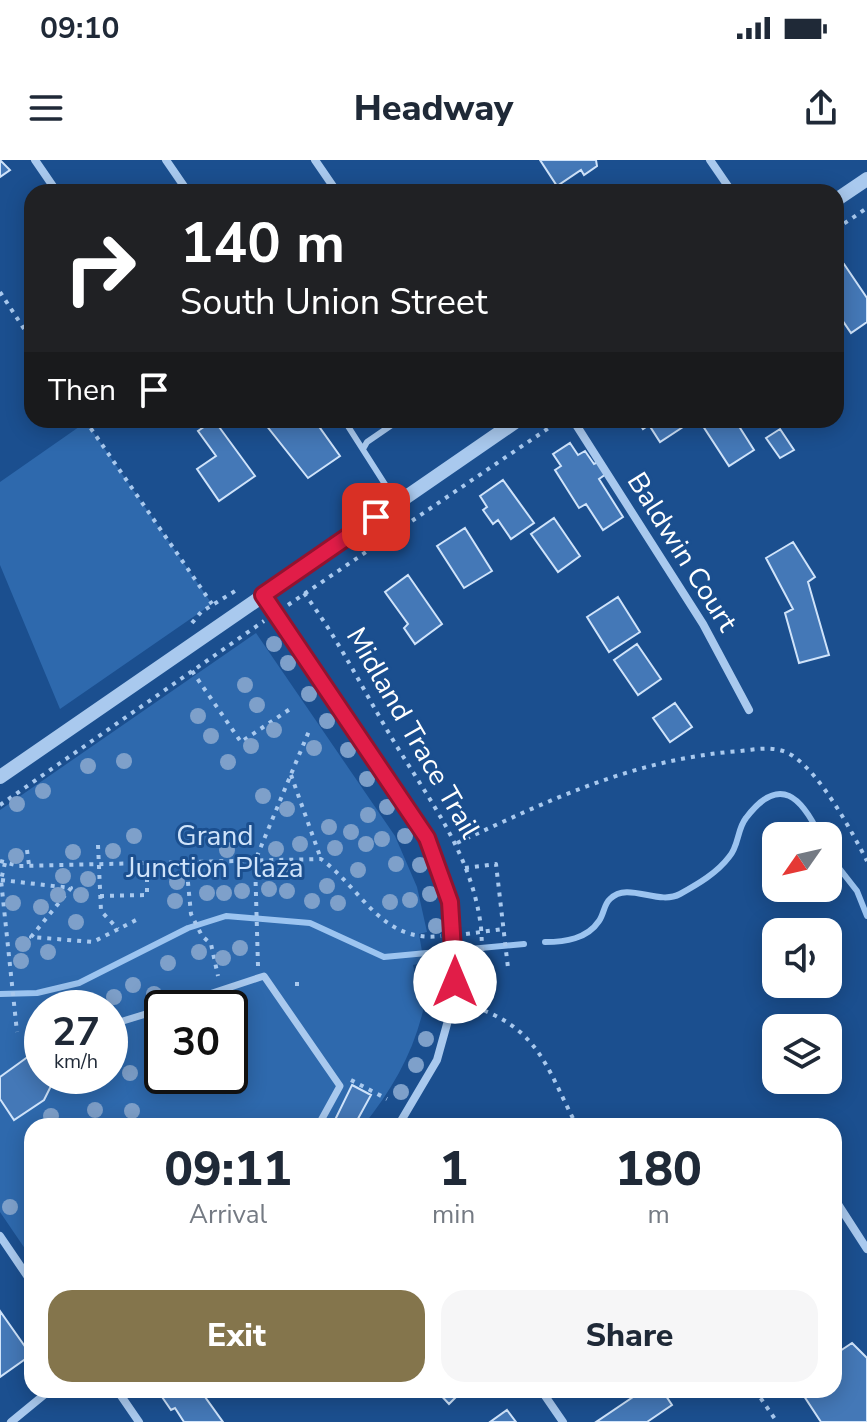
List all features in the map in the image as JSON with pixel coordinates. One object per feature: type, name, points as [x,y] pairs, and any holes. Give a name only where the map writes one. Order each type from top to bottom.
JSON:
[{"type":"street","points":[[35,160],[52,184]]},
{"type":"street","points":[[166,160],[182,184]]},
{"type":"street","points":[[315,160],[332,184]]},
{"type":"street","points":[[710,160],[726,184]]},
{"type":"street","points":[[844,195],[867,179]]},
{"type":"street","points":[[0,777],[397,503],[495,428]]},
{"type":"street","name":"Baldwin Court","points":[[578,428],[703,624],[749,710]]},
{"type":"street","points":[[263,595],[422,828],[443,875],[453,918],[456,961],[452,1006],[433,1068],[403,1118]]},
{"type":"street","points":[[222,990],[264,976],[340,1086],[322,1118]]},
{"type":"street","points":[[842,1210],[867,1249]]},
{"type":"street","points":[[0,1236],[24,1271]]},
{"type":"street","points":[[11,1422],[40,1398]]},
{"type":"street","points":[[122,1398],[139,1422]]},
{"type":"street","points":[[546,1398],[563,1422]]},
{"type":"lane","points":[[349,428],[397,503]]},
{"type":"lane","points":[[363,449],[367,442],[387,428]]},
{"type":"path","points":[[844,224],[867,208]]},
{"type":"path","points":[[0,292],[24,329]]},
{"type":"path","points":[[91,428],[212,604]]},
{"type":"path","name":"Midland Trace Trail","points":[[291,575],[355,667],[395,744],[457,843],[479,906],[485,1011],[516,1027],[538,1047],[573,1118]]},
{"type":"path","points":[[190,625],[212,604],[246,585]]},
{"type":"path","points":[[192,671],[241,742],[293,707]]},
{"type":"path","points":[[258,967],[255,863],[309,731]]},
{"type":"path","points":[[457,843],[564,794],[651,763],[713,753],[775,749],[793,756],[810,773],[867,861]]},
{"type":"path","points":[[291,775],[321,859],[384,922],[416,938],[449,936]]},
{"type":"path","points":[[98,845],[101,911],[118,929]]},
{"type":"path","points":[[27,850],[29,865]]},
{"type":"path","points":[[17,1032],[3,912],[3,862],[29,865],[255,863],[321,859]]},
{"type":"path","points":[[186,862],[191,914],[211,944],[216,971],[225,989]]},
{"type":"path","points":[[100,896],[147,895],[147,863]]},
{"type":"path","points":[[465,868],[496,864],[508,968]]},
{"type":"path","points":[[1,880],[71,888],[31,934],[34,937],[90,942],[138,919]]},
{"type":"path","points":[[463,934],[503,927]]},
{"type":"path","points":[[297,977],[297,986]]},
{"type":"path","points":[[340,1086],[351,1080],[387,1099]]},
{"type":"path","points":[[760,1398],[777,1422]]},
{"type":"green space","points":[[77,428],[90,428],[212,604],[60,709],[0,565],[0,482]]},
{"type":"green space","name":"Grand Junction Plaza","points":[[256,633],[395,836],[417,887],[427,932],[419,934],[424,963],[413,965],[419,991],[427,992],[418,1029],[404,1063],[369,1118],[24,1118],[24,1247],[0,1212],[0,810]]},
{"type":"building","points":[[0,160],[10,170],[0,177]]},
{"type":"building","points":[[540,160],[596,160],[597,166],[584,175],[581,170],[556,184]]},
{"type":"building","points":[[844,264],[867,298],[867,322],[851,333],[844,323]]},
{"type":"building","points":[[220,428],[255,476],[219,501],[197,469],[216,456],[198,431]]},
{"type":"building","points":[[268,428],[320,428],[340,456],[308,478]]},
{"type":"building","points":[[651,428],[681,428],[660,442]]},
{"type":"building","points":[[704,428],[740,428],[754,450],[729,466]]},
{"type":"building","points":[[780,429],[794,450],[780,458],[766,438]]},
{"type":"building","points":[[570,443],[578,455],[585,451],[594,464],[598,462],[606,474],[599,479],[623,517],[603,530],[586,504],[579,508],[555,470],[561,466],[553,454]]},
{"type":"building","points":[[503,480],[534,523],[511,539],[498,520],[493,524],[483,510],[487,507],[480,496]]},
{"type":"building","points":[[554,518],[580,556],[558,572],[531,534]]},
{"type":"building","points":[[465,528],[492,571],[464,588],[437,546]]},
{"type":"building","points":[[793,542],[815,577],[808,582],[829,655],[799,663],[785,613],[793,609],[766,558]]},
{"type":"building","points":[[408,575],[442,624],[415,644],[404,628],[408,624],[385,592]]},
{"type":"building","points":[[618,597],[640,632],[609,652],[587,617]]},
{"type":"building","points":[[637,644],[661,679],[638,695],[614,660]]},
{"type":"building","points":[[675,703],[692,727],[670,742],[653,718]]},
{"type":"building","points":[[24,1060],[24,1094],[47,1094],[44,1100],[14,1120],[0,1099],[0,1077]]},
{"type":"building","points":[[352,1085],[371,1095],[358,1118],[336,1118]]},
{"type":"building","points":[[0,1311],[24,1345],[24,1360],[0,1377]]},
{"type":"building","points":[[852,1343],[867,1358],[867,1422],[821,1422],[805,1398],[842,1398],[842,1350]]},
{"type":"building","points":[[163,1398],[206,1398],[223,1422],[184,1422],[175,1408],[171,1410]]},
{"type":"building","points":[[632,1398],[667,1398],[672,1405],[647,1422],[596,1422]]},
{"type":"building","points":[[507,1410],[516,1422],[490,1422]]},
{"type":"waterway","points":[[545,942],[582,936],[594,927],[608,901],[617,894],[625,892],[671,897],[700,882],[729,857],[746,818],[769,796],[789,796],[798,802],[813,822]]},
{"type":"waterway","points":[[842,872],[857,891],[867,916]]},
{"type":"waterway","points":[[0,994],[37,993],[79,983],[188,928],[226,916],[310,923],[384,957],[524,944]]},
{"type":"route","points":[[376,517],[263,595],[422,828],[433,849],[453,918],[455,982]]}]
